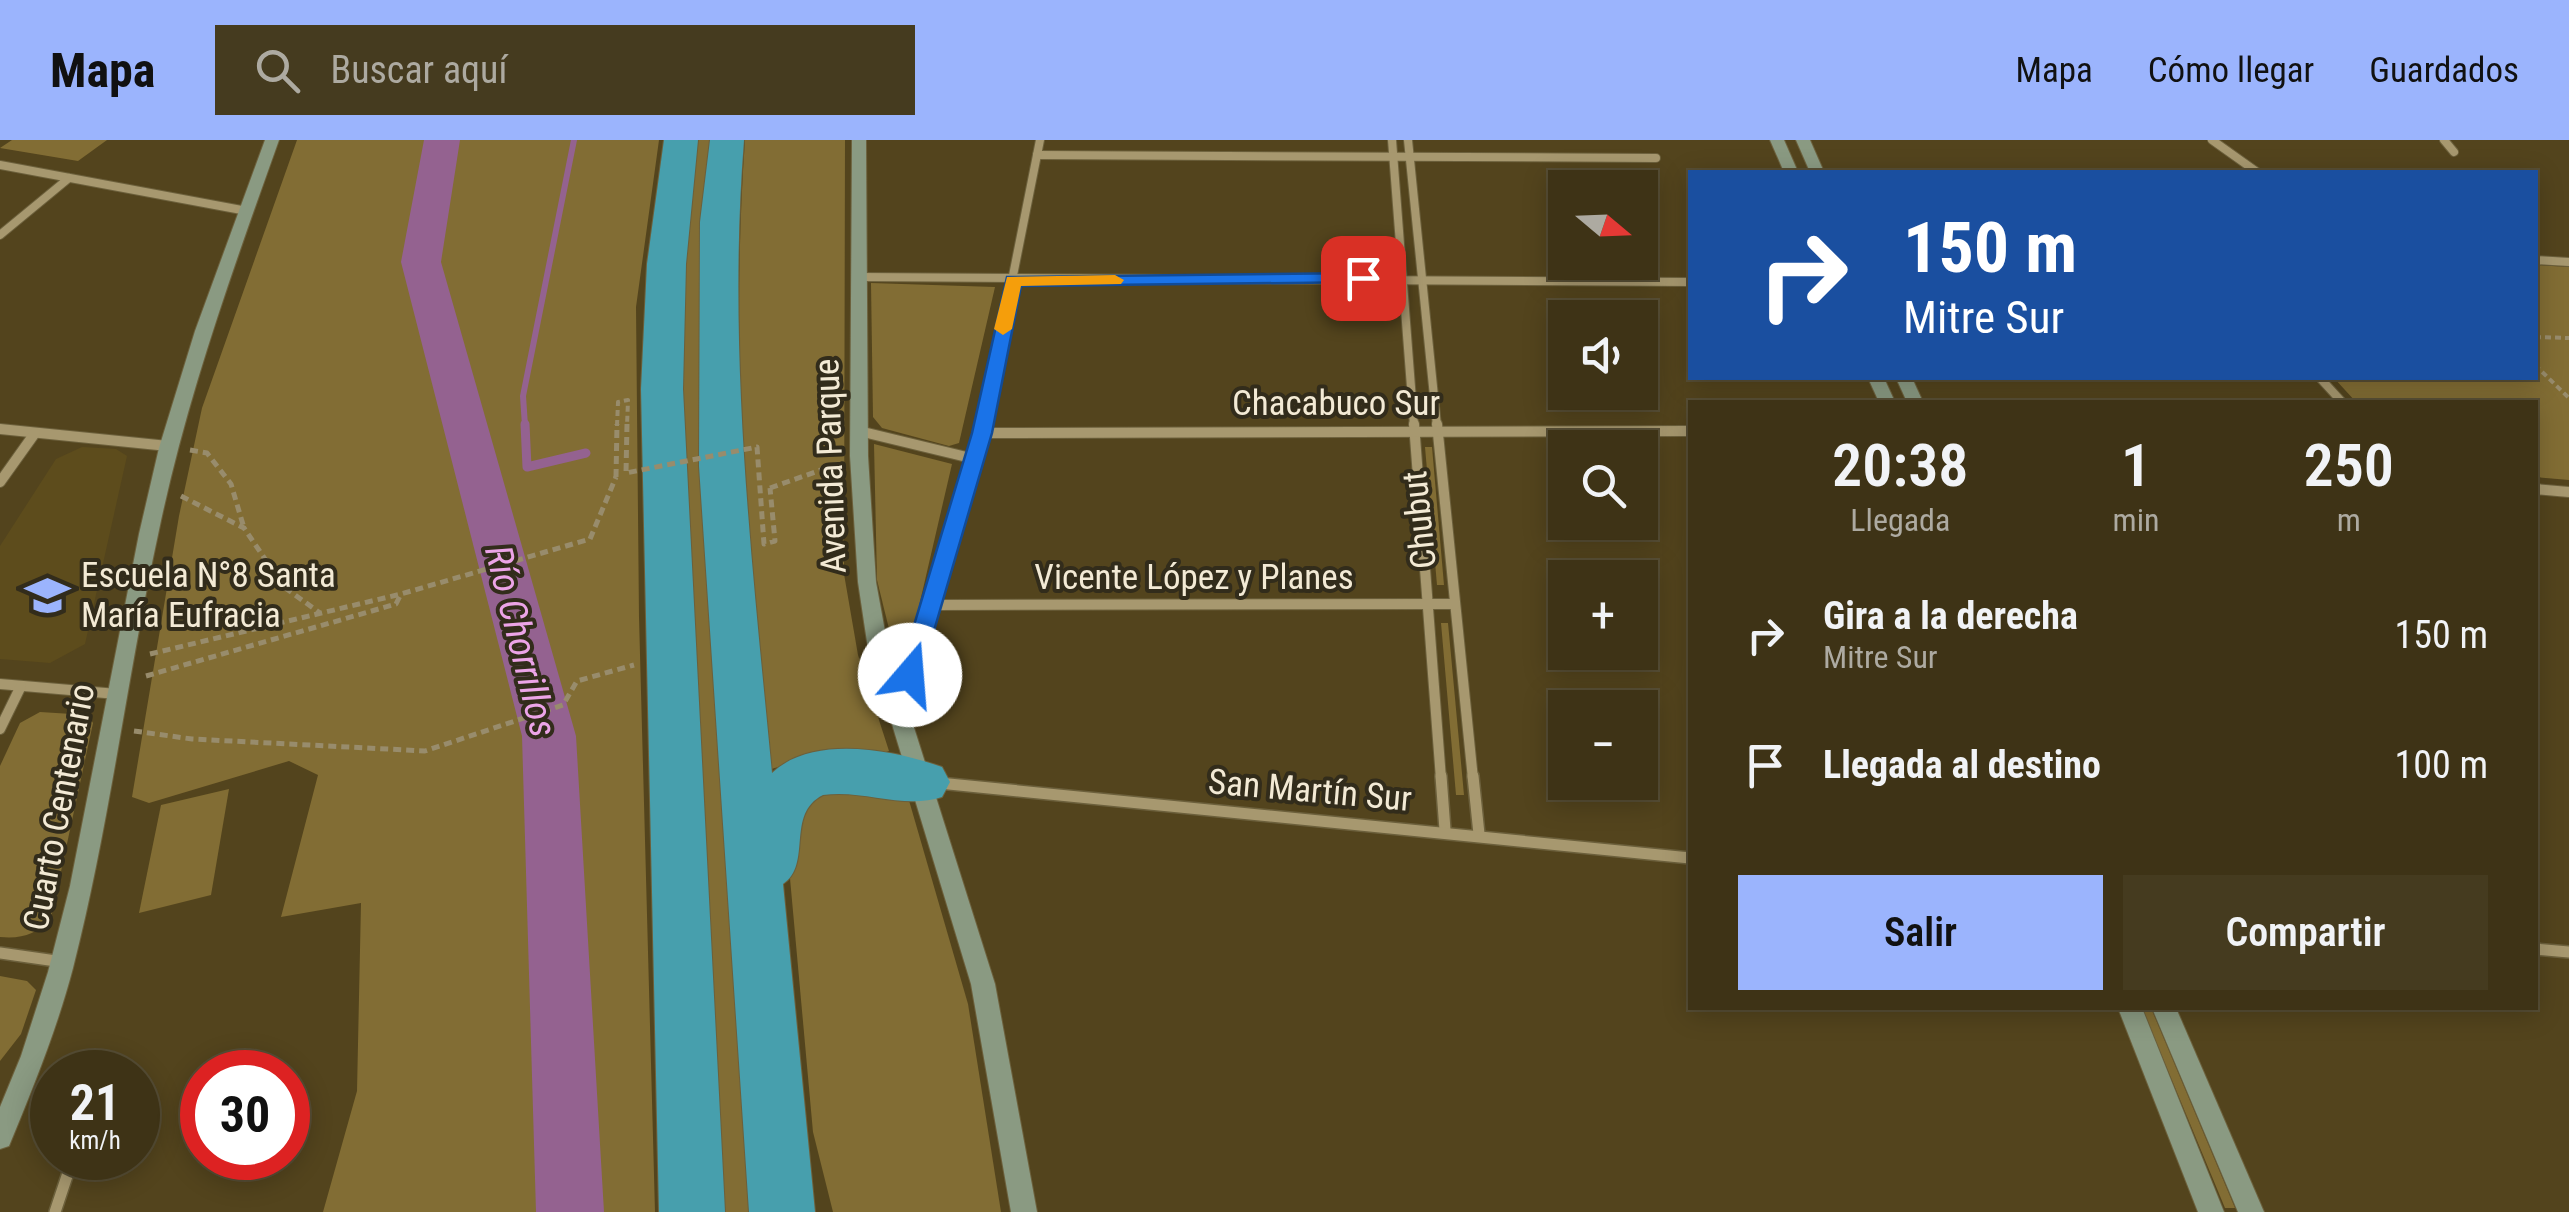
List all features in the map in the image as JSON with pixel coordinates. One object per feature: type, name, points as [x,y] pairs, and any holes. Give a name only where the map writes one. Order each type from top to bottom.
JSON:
[{"type":"highway","points":[[681,140],[673,190],[664,313],[670,654],[692,1212]]},
{"type":"highway","points":[[727,140],[719,222],[721,466],[782,1212]]},
{"type":"highway","points":[[810,1212],[774,1100],[769,836],[778,805],[797,782],[838,768],[924,782]]},
{"type":"main road","name":"Cuarto Centenario","points":[[3,1122],[26,1081],[64,962],[168,446],[272,140]]},
{"type":"main road","name":"Avenida Parque","points":[[858,140],[859,456],[869,597],[876,642],[924,782],[983,984],[1024,1212]]},
{"type":"main road","points":[[1777,140],[1790,170]]},
{"type":"main road","points":[[1803,140],[1816,170]]},
{"type":"main road","points":[[2131,1010],[2210,1212]]},
{"type":"main road","points":[[2165,1010],[2251,1212]]},
{"type":"street","points":[[899,710],[982,433],[1040,140]]},
{"type":"street","name":"Chubut","points":[[1392,140],[1446,830]]},
{"type":"street","name":"Chubut","points":[[1408,140],[1479,834]]},
{"type":"street","points":[[2212,140],[2254,170]]},
{"type":"street","points":[[2444,140],[2454,152]]},
{"type":"street","points":[[1037,155],[1656,158]]},
{"type":"street","points":[[0,166],[247,212]]},
{"type":"street","points":[[0,235],[69,178]]},
{"type":"street","points":[[2538,260],[2569,262]]},
{"type":"street","points":[[857,278],[1688,282]]},
{"type":"street","points":[[2322,380],[2340,400]]},
{"type":"street","points":[[0,429],[168,446]]},
{"type":"street","points":[[859,431],[974,459]]},
{"type":"street","name":"Chacabuco Sur","points":[[982,433],[1688,431]]},
{"type":"street","points":[[0,482],[35,434]]},
{"type":"street","points":[[2538,489],[2569,492]]},
{"type":"street","name":"Vicente López y Planes","points":[[933,605],[1456,604]]},
{"type":"street","points":[[0,684],[117,689]]},
{"type":"street","points":[[0,729],[21,686]]},
{"type":"street","name":"San Martín Sur","points":[[924,782],[1446,830],[1688,858]]},
{"type":"street","points":[[2538,949],[2569,952]]},
{"type":"street","points":[[0,953],[64,962]]},
{"type":"street","points":[[54,1212],[66,1180]]},
{"type":"path","points":[[2538,337],[2569,338]]},
{"type":"path","points":[[2538,368],[2569,398]]},
{"type":"path","points":[[123,660],[401,594],[590,538],[616,477],[618,402],[628,400],[626,473],[757,446],[764,544],[774,541],[770,488],[859,456]]},
{"type":"path","points":[[168,446],[206,453],[231,484],[244,528],[284,587],[320,613]]},
{"type":"path","points":[[160,486],[244,528]]},
{"type":"path","points":[[117,689],[396,604],[401,594]]},
{"type":"path","points":[[110,727],[192,739],[425,752],[563,704],[576,682],[670,654]]},
{"type":"shaded area","points":[[12,140],[107,140],[78,161],[0,148]]},
{"type":"shaded area","points":[[297,140],[659,140],[636,307],[639,617],[655,1212],[323,1212],[357,1091],[361,903],[281,917],[318,775],[289,761],[149,803],[132,797],[179,516],[202,408]]},
{"type":"shaded area","points":[[690,140],[716,140],[761,1212],[712,1212],[676,281]]},
{"type":"shaded area","points":[[745,140],[845,140],[844,574],[858,655],[889,751],[875,756],[840,748],[765,771],[742,456],[739,298]]},
{"type":"shaded area","points":[[2538,265],[2569,267],[2569,480],[2538,477],[2538,400],[2354,400],[2336,380],[2538,380]]},
{"type":"shaded area","points":[[871,283],[995,287],[959,443],[949,446],[882,428],[873,417]]},
{"type":"shaded area","points":[[874,444],[952,464],[916,619],[906,642],[897,645],[892,641],[877,580]]},
{"type":"shaded area","name":"Escuela N°8 Santa María Eufracia","points":[[82,447],[116,449],[127,456],[85,644],[50,663],[0,659],[0,546],[56,459]]},
{"type":"shaded area","points":[[1425,447],[1432,447],[1444,585],[1437,585]]},
{"type":"shaded area","points":[[1441,623],[1448,623],[1464,795],[1456,795]]},
{"type":"shaded area","points":[[40,712],[88,715],[93,723],[51,918],[28,934],[0,937],[0,766],[20,723]]},
{"type":"shaded area","points":[[823,786],[908,797],[968,1004],[1001,1212],[833,1212],[813,1132],[785,823]]},
{"type":"shaded area","points":[[229,789],[211,895],[139,913],[161,805]]},
{"type":"shaded area","points":[[0,976],[27,981],[36,990],[21,1034],[0,1061]]},
{"type":"shaded area","points":[[2143,1010],[2152,1010],[2235,1208],[2225,1208]]},
{"type":"waterway","name":"Río Chorrillos","points":[[442,140],[421,262],[549,736],[570,1212]]},
{"type":"waterway","points":[[525,426],[523,396],[574,140]]},
{"type":"waterway","points":[[525,424],[527,467],[586,453]]},
{"type":"slow traffic","points":[[1003,329],[1013,281],[1115,280]]},
{"type":"place","name":"Escuela N°8 Santa María Eufracia","points":[[48,595]]},
{"type":"route","points":[[910,675],[982,433],[1013,281],[1363,278]]}]
